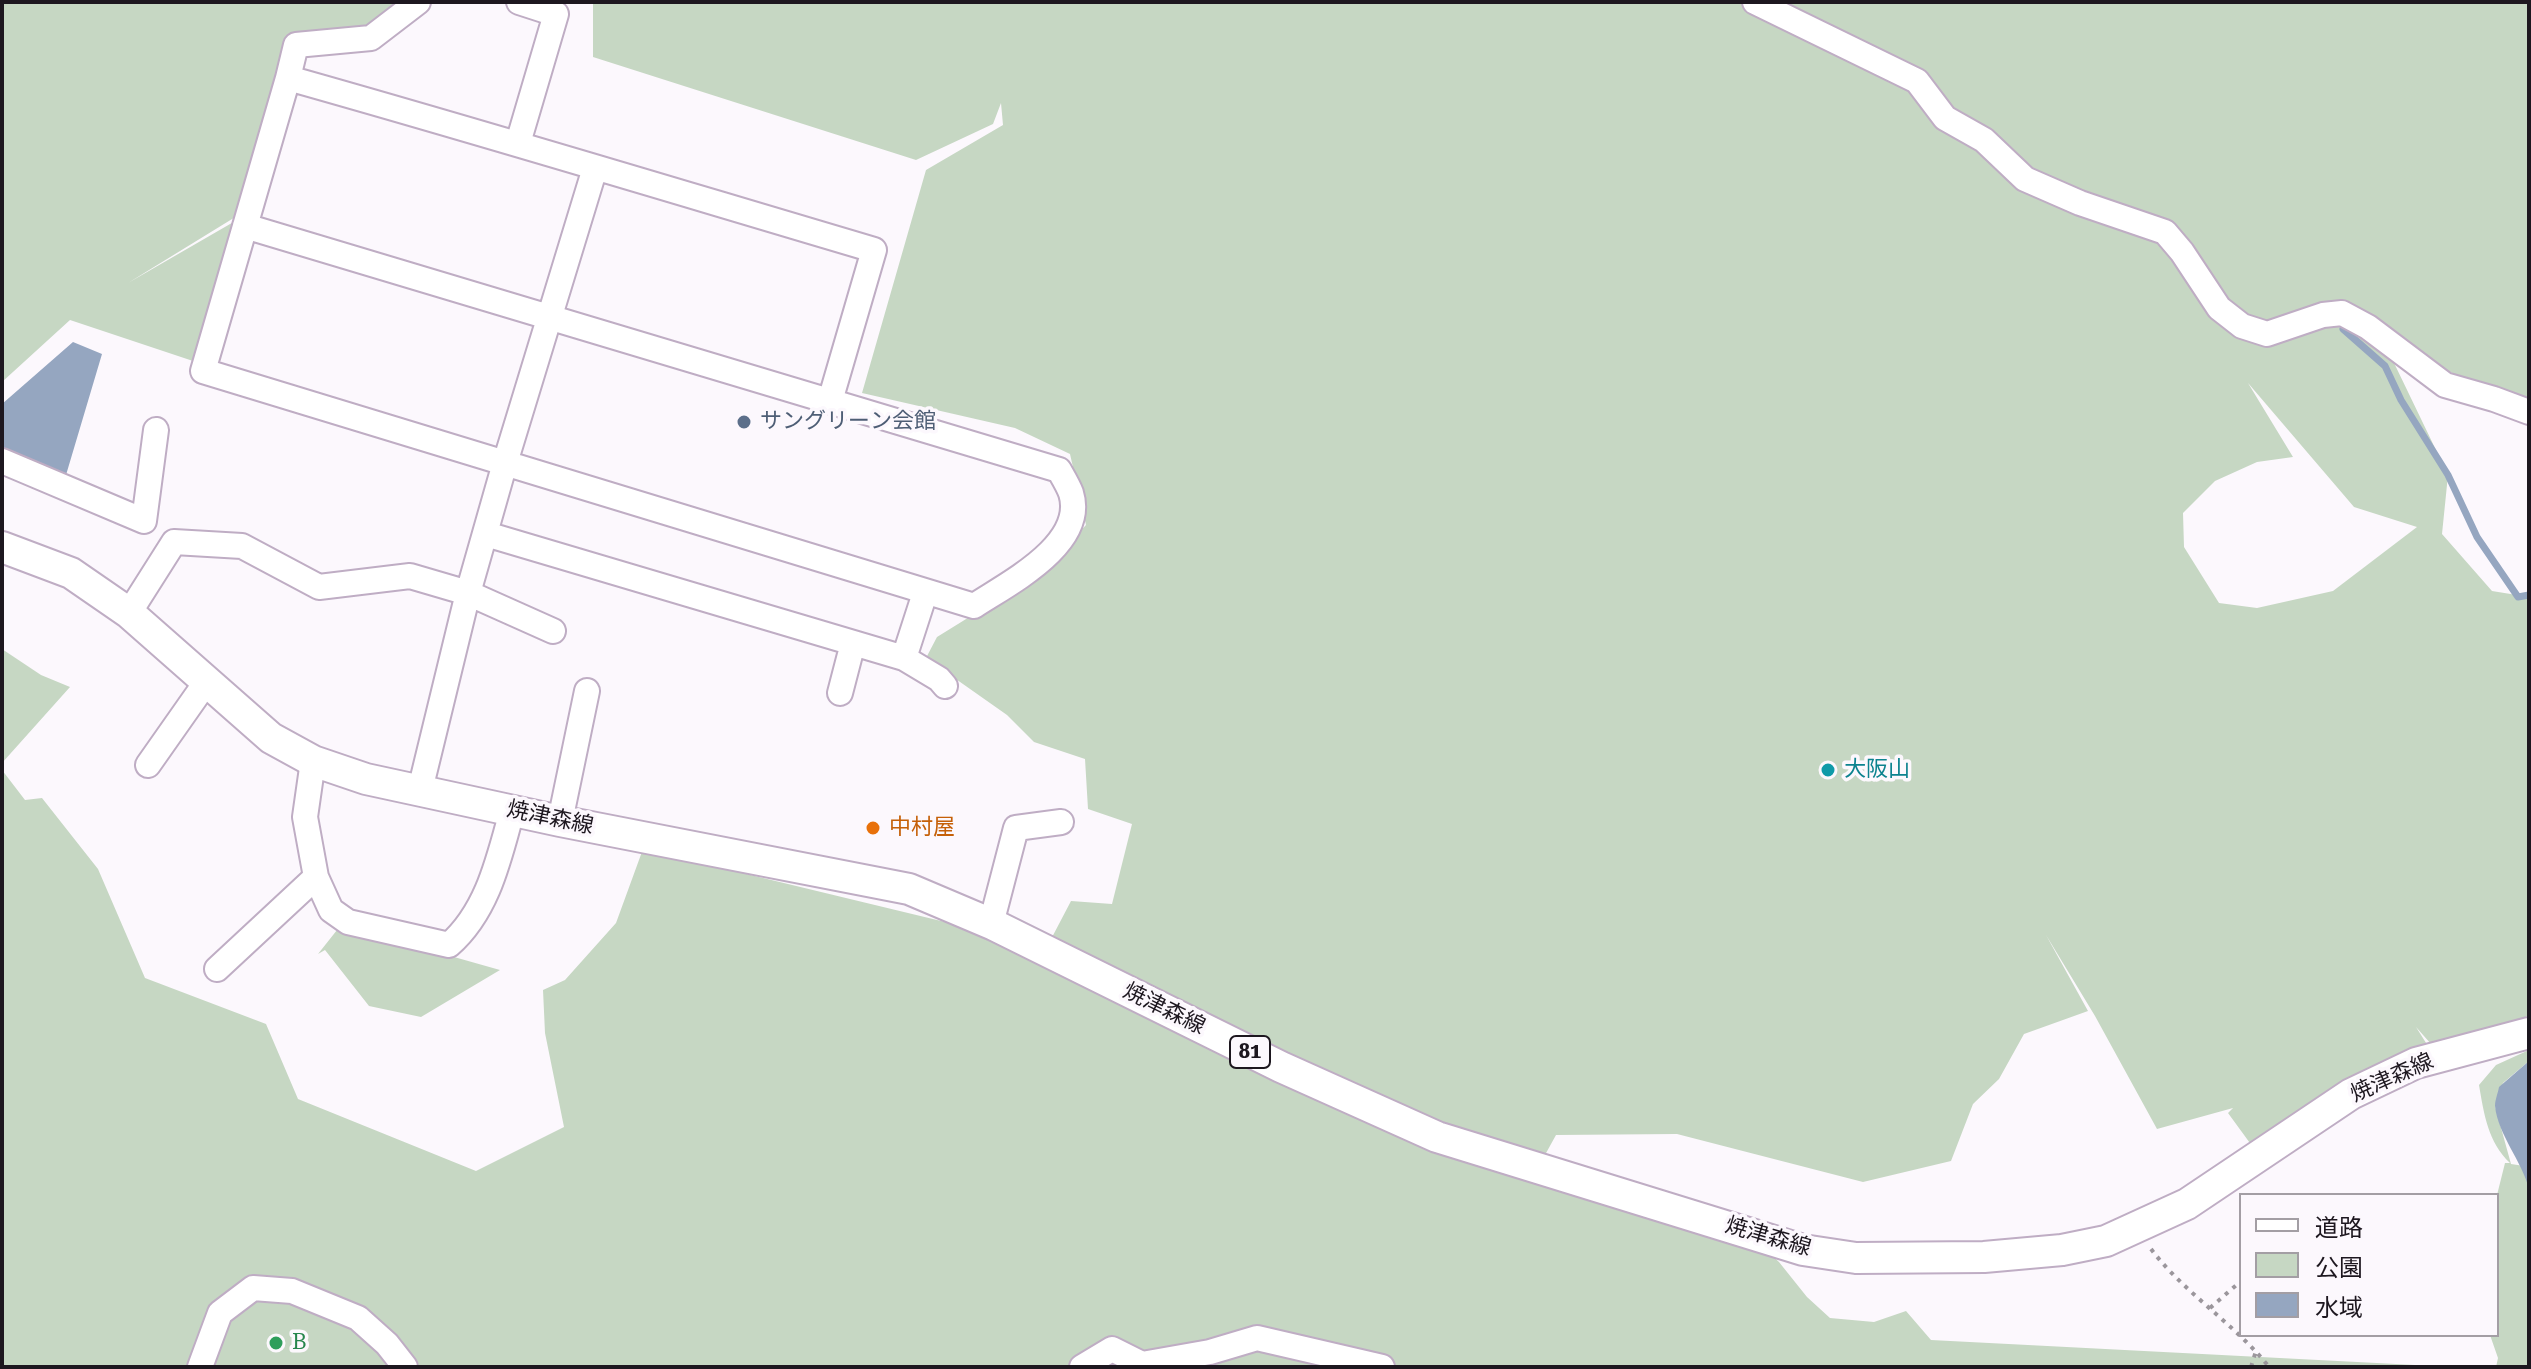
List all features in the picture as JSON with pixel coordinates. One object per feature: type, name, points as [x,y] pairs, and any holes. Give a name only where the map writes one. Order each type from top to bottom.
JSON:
[{"type":"main road","name":"焼津森線","points":[[2,547],[71,573],[129,613],[271,738],[313,761],[366,779],[512,811],[909,889],[991,924],[1281,1067],[1437,1137],[1803,1250],[1856,1258],[1984,1257],[2062,1250],[2106,1241],[2187,1204],[2351,1094],[2416,1063],[2529,1033]]},
{"type":"street","points":[[245,226],[1059,470],[1072,495],[1071,523],[1047,557],[974,606],[203,371],[296,45],[371,38],[418,2]]},
{"type":"street","points":[[518,143],[556,14],[519,2]]},
{"type":"street","points":[[1755,2],[1917,81],[1945,118],[1984,140],[2025,179],[2080,203],[2165,232],[2219,308],[2242,326],[2267,334],[2323,315],[2342,313],[2368,327],[2445,385],[2529,412]]},
{"type":"street","points":[[288,78],[518,143],[874,250],[830,401]]},
{"type":"street","points":[[420,790],[468,593],[595,168]]},
{"type":"street","points":[[2,461],[144,521],[156,430]]},
{"type":"street","points":[[486,534],[904,658],[945,686]]},
{"type":"street","points":[[129,613],[174,542],[242,546],[319,587],[410,576],[468,593],[553,631]]},
{"type":"street","points":[[904,658],[925,593]]},
{"type":"street","points":[[840,693],[853,643]]},
{"type":"street","points":[[148,765],[207,681]]},
{"type":"street","points":[[560,821],[587,691]]},
{"type":"street","points":[[313,761],[305,817],[316,877],[331,910],[348,922],[449,945],[459,936],[493,882],[512,811]]},
{"type":"street","points":[[991,924],[1016,828],[1061,822]]},
{"type":"street","points":[[217,969],[316,877]]},
{"type":"street","points":[[200,1367],[220,1313],[253,1288],[292,1291],[358,1318],[387,1344],[405,1367]]},
{"type":"street","points":[[1082,1367],[1112,1349],[1142,1364],[1210,1352],[1257,1338],[1382,1367]]},
{"type":"path","points":[[2135,1228],[2163,1265],[2239,1333]]},
{"type":"path","points":[[2210,1308],[2239,1283]]},
{"type":"path","points":[[2243,1337],[2269,1367]]},
{"type":"path","points":[[2251,1367],[2256,1351]]},
{"type":"green space","points":[[2,2],[407,2],[366,38],[295,39],[250,208],[128,283],[237,220],[205,365],[70,320],[2,382]]},
{"type":"green space","points":[[593,2],[2529,2],[2529,411],[2382,338],[2448,475],[2442,534],[2492,591],[2529,597],[2529,1015],[2503,1029],[2431,1044],[2416,1027],[2433,1054],[2255,1150],[2228,1113],[2233,1108],[2157,1129],[2046,935],[2088,1011],[2024,1034],[1999,1079],[1973,1104],[1951,1161],[1863,1182],[1677,1134],[1556,1135],[1540,1164],[1747,1232],[1830,1318],[1874,1322],[1906,1311],[1931,1340],[2454,1367],[2,1367],[2,770],[25,800],[42,798],[98,869],[145,978],[266,1024],[298,1099],[476,1171],[564,1127],[545,1033],[543,990],[565,980],[616,923],[643,849],[966,927],[1049,943],[1071,901],[1112,904],[1132,824],[1088,809],[1085,759],[1034,742],[1007,715],[926,658],[937,637],[1042,572],[1086,525],[1070,454],[1015,428],[862,393],[926,170],[1003,125],[1001,103],[993,124],[916,160],[593,57]],"holes":[[[2248,383],[2354,507],[2417,527],[2333,591],[2257,608],[2219,603],[2184,547],[2183,513],[2215,481],[2257,462],[2293,457]]]},
{"type":"green space","points":[[2,649],[41,675],[70,687],[2,763]]},
{"type":"green space","points":[[341,925],[500,970],[421,1017],[369,1006],[325,950],[318,954]]},
{"type":"green space","points":[[2529,1050],[2529,1061],[2503,1083],[2495,1106],[2511,1164],[2524,1166],[2529,1182],[2529,1367],[2496,1367],[2498,1358],[2491,1337],[2499,1337],[2498,1193],[2505,1163],[2510,1163],[2492,1137],[2479,1085],[2496,1065]]},
{"type":"water","points":[[73,342],[102,354],[66,475],[2,450],[2,404]]},
{"type":"water","points":[[2529,1061],[2529,1189],[2501,1127],[2495,1106],[2499,1087]]},
{"type":"waterway","points":[[2343,329],[2385,366],[2401,400],[2448,475],[2477,537],[2518,597],[2529,595]]},
{"type":"place","name":"サングリーン会館","points":[[744,422]]},
{"type":"place","name":"大阪山","points":[[1828,770]]},
{"type":"place","name":"中村屋","points":[[873,828]]},
{"type":"place","name":"B","points":[[276,1343]]}]
